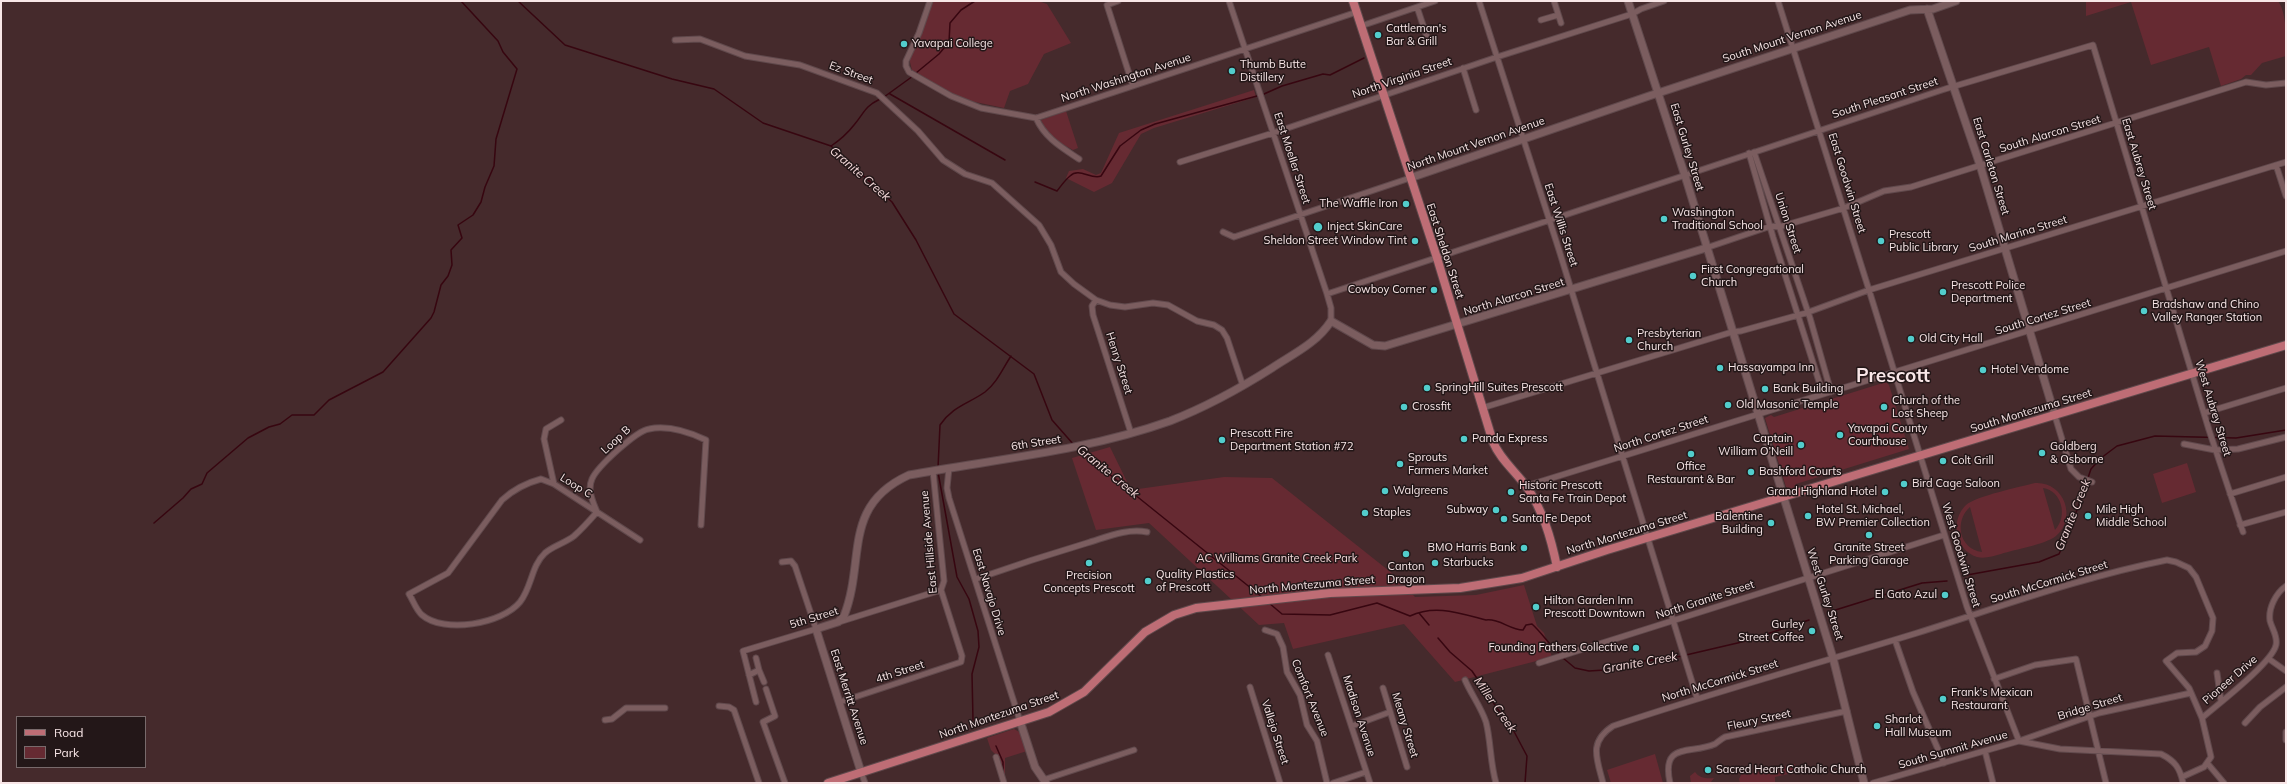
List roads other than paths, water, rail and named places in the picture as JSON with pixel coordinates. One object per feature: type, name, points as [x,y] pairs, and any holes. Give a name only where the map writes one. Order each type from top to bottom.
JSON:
[{"type":"main road","name":"East Sheldon Street","points":[[1353,1],[1437,258],[1482,408],[1497,450],[1526,486],[1541,511],[1557,567]]},
{"type":"main road","name":"South Montezuma Street","points":[[1783,497],[2286,345]]},
{"type":"main road","name":"North Montezuma Street","points":[[828,783],[1049,712],[1084,692],[1139,637],[1157,624],[1196,608],[1330,593],[1460,588],[1500,582],[1557,567],[1783,497]]},
{"type":"street","name":"North Washington Avenue","points":[[930,1],[919,33],[906,61],[906,66],[909,72],[951,96],[981,108],[1036,118],[1246,50],[1357,12]]},
{"type":"street","points":[[1118,1],[1107,5],[1134,86]]},
{"type":"street","name":"East Moeller Street","points":[[1229,1],[1327,294],[1331,308],[1331,321]]},
{"type":"street","points":[[1362,26],[1435,1]]},
{"type":"street","name":"East Willis Street","points":[[1478,1],[1571,290],[1697,698]]},
{"type":"street","points":[[1554,1],[1561,23]]},
{"type":"street","name":"East Gurley Street","points":[[1628,1],[1685,176],[1732,332],[1759,414]]},
{"type":"street","name":"North Virginia Street","points":[[1180,162],[1273,133],[1463,68],[1632,14],[1641,8],[1664,1]]},
{"type":"street","name":"East Goodwin Street","points":[[1778,1],[1870,290],[1894,372]]},
{"type":"street","name":"South Mount Vernon Avenue","points":[[1658,94],[1910,10],[1928,9],[1956,1]]},
{"type":"street","points":[[1417,7],[1428,40]]},
{"type":"street","name":"East Carleton Street","points":[[1928,9],[1980,165],[2055,416]]},
{"type":"street","points":[[1541,20],[1558,15]]},
{"type":"street","name":"Ez Street","points":[[675,40],[700,39],[744,56],[800,65],[877,93],[918,131],[943,160],[965,174],[992,183],[1040,225],[1051,245],[1061,272],[1074,284],[1096,300]]},
{"type":"street","name":"South Pleasant Street","points":[[1327,294],[1685,176],[1819,130],[2093,45]]},
{"type":"street","name":"East Aubrey Street","points":[[2093,45],[2167,288]]},
{"type":"street","points":[[1463,68],[1476,110]]},
{"type":"street","name":"South Alarcon Street","points":[[1706,248],[1771,226],[1779,227],[1844,208],[1884,192],[1911,187],[2117,124],[2246,82],[2266,85],[2286,83]]},
{"type":"street","name":"North Mount Vernon Avenue","points":[[1223,232],[1234,237],[1658,94]]},
{"type":"street","points":[[1036,118],[1042,129],[1051,140],[1079,159]]},
{"type":"street","name":"Union Street","points":[[1752,152],[1771,226],[1797,315],[1824,394]]},
{"type":"street","name":"Union Street","points":[[1752,152],[1779,227],[1831,392]]},
{"type":"street","name":"South Marina Street","points":[[1482,408],[1732,332],[1741,331],[1797,315],[1870,290],[2286,162]]},
{"type":"street","points":[[2276,165],[2286,196]]},
{"type":"street","name":"North Alarcon Street","points":[[1331,321],[1373,345],[1385,346],[1706,248]]},
{"type":"street","name":"South Cortez Street","points":[[1759,414],[2286,251]]},
{"type":"street","name":"West Aubrey Street","points":[[2167,288],[2215,450],[2243,532]]},
{"type":"street","points":[[1096,300],[1125,307],[1153,303],[1168,305],[1197,321],[1214,325],[1222,330],[1227,338],[1243,386]]},
{"type":"street","name":"Henry Street","points":[[1096,300],[1092,306],[1093,314],[1131,433]]},
{"type":"street","name":"6th Street","points":[[838,622],[844,616],[847,608],[861,527],[871,504],[886,488],[897,480],[909,475],[1084,445],[1131,433],[1185,415],[1243,386],[1304,347],[1323,333],[1331,321]]},
{"type":"street","name":"West Goodwin Street","points":[[1894,372],[1970,616],[2019,741]]},
{"type":"street","points":[[2204,413],[2286,388]]},
{"type":"street","name":"North Cortez Street","points":[[1526,486],[1569,474],[1759,414]]},
{"type":"street","name":"West Gurley Street","points":[[1759,414],[1783,497],[1834,658],[1864,783]]},
{"type":"street","points":[[2055,416],[2071,469],[2079,477],[2092,482]]},
{"type":"street","points":[[554,484],[544,439],[546,429],[561,420]]},
{"type":"street","name":"Loop B","points":[[597,512],[590,489],[592,480],[597,472],[638,432],[649,428],[664,428],[683,431],[706,440],[701,525]]},
{"type":"street","points":[[2184,444],[2215,450],[2261,445],[2286,437]]},
{"type":"street","name":"East Navajo Drive","points":[[949,468],[947,488],[949,498],[1020,721]]},
{"type":"street","name":"East Hillside Avenue","points":[[937,470],[944,581],[941,590],[962,656]]},
{"type":"street","points":[[2230,494],[2286,477]]},
{"type":"street","name":"Loop C","points":[[541,480],[554,484],[597,512],[574,536],[545,553],[536,566],[529,588],[520,603],[504,615],[489,621],[440,624],[421,615],[409,594],[448,574],[502,500],[511,492],[530,482],[541,480]]},
{"type":"street","points":[[597,512],[640,540]]},
{"type":"street","points":[[2240,525],[2286,512]]},
{"type":"street","points":[[976,579],[1067,548],[1120,533],[1140,531],[1147,532]]},
{"type":"street","name":"North Granite Street","points":[[1539,663],[1944,535]]},
{"type":"street","points":[[782,562],[791,560],[795,566],[816,629]]},
{"type":"street","name":"South McCormick Street","points":[[1834,658],[2094,578],[2167,560],[2189,568],[2196,577],[2213,618],[2212,631],[2205,646],[2196,652],[2178,653],[2166,661],[2189,688],[2191,693]]},
{"type":"street","name":"Pioneer Drive","points":[[2208,764],[2211,758],[2202,718],[2269,659],[2276,645],[2276,634],[2270,621],[2270,610],[2275,599],[2286,586]]},
{"type":"street","name":"5th Street","points":[[756,702],[743,651],[941,590]]},
{"type":"street","name":"East Merritt Avenue","points":[[816,629],[861,772]]},
{"type":"street","name":"Comfort Avenue","points":[[1265,630],[1277,634],[1283,647],[1285,666],[1300,694],[1302,710],[1317,741],[1327,783]]},
{"type":"street","points":[[1894,640],[1913,692],[1944,763]]},
{"type":"street","name":"Madison Avenue","points":[[1328,655],[1370,783]]},
{"type":"street","name":"4th Street","points":[[840,702],[956,664],[961,662],[962,656]]},
{"type":"street","points":[[756,658],[764,682]]},
{"type":"street","name":"North McCormick Street","points":[[1603,783],[1596,748],[1604,732],[1613,726],[1697,698],[1834,658]]},
{"type":"street","points":[[1994,679],[2035,665],[2076,659],[2092,717],[2106,783]]},
{"type":"street","points":[[2269,659],[2286,671]]},
{"type":"street","points":[[749,675],[759,670]]},
{"type":"street","points":[[2217,673],[2221,701]]},
{"type":"street","points":[[1465,680],[1485,721],[1489,735],[1490,762],[1496,783]]},
{"type":"street","name":"Vallejo Street","points":[[1250,687],[1280,783]]},
{"type":"street","points":[[2245,723],[2260,707],[2286,687]]},
{"type":"street","name":"Meany Street","points":[[1383,688],[1407,767]]},
{"type":"street","points":[[766,689],[775,716],[763,722],[785,783]]},
{"type":"street","points":[[2191,693],[2202,718]]},
{"type":"street","name":"Bridge Street","points":[[2019,741],[2122,707],[2191,693]]},
{"type":"street","points":[[719,706],[729,707],[734,710],[758,783]]},
{"type":"street","points":[[605,720],[612,719],[626,708],[665,708]]},
{"type":"street","name":"Fleury Street","points":[[1670,783],[1667,769],[1670,760],[1676,752],[1715,744],[1725,737],[1847,711]]},
{"type":"street","points":[[1352,726],[1390,712]]},
{"type":"street","points":[[1020,721],[1035,767],[1044,782],[1134,750]]},
{"type":"street","points":[[2286,732],[2286,740]]},
{"type":"street","name":"South Summit Avenue","points":[[1873,783],[2019,741],[2060,749],[2161,754],[2172,759],[2178,767],[2182,777]]},
{"type":"street","points":[[1985,751],[1993,783]]},
{"type":"street","points":[[996,757],[1004,783]]},
{"type":"street","points":[[2183,783],[2182,777],[2208,764],[2224,783]]},
{"type":"street","points":[[861,772],[865,783]]},
{"type":"street","points":[[1333,783],[1366,772]]},
{"type":"waterway","points":[[154,523],[183,498],[191,489],[202,484],[207,473],[248,438],[269,427],[280,424],[292,415],[314,415],[329,400],[383,372],[431,318],[441,285],[448,276],[452,265],[451,250],[462,238],[458,225],[473,215],[481,202],[485,187],[494,166],[496,139],[517,69],[503,52],[498,41],[461,1]]},
{"type":"waterway","name":"Granite Creek","points":[[518,1],[565,45],[672,79],[714,89],[763,123],[831,146],[892,202],[916,240],[954,314],[1034,374],[1052,420],[1074,445]]},
{"type":"waterway","points":[[916,73],[939,54],[949,42],[950,23],[961,10],[975,1]]},
{"type":"waterway","points":[[1264,94],[1282,86],[1323,74],[1330,75],[1364,58]]},
{"type":"waterway","points":[[884,97],[913,76]]},
{"type":"waterway","points":[[890,94],[1005,160]]},
{"type":"waterway","points":[[1035,182],[1057,191],[1066,179],[1074,174],[1081,173],[1097,177],[1101,176],[1120,146],[1141,130],[1155,124],[1257,96]]},
{"type":"waterway","points":[[831,146],[849,131],[868,107],[880,99]]},
{"type":"waterway","points":[[938,468],[940,425],[955,409],[985,392],[996,380],[1011,356]]},
{"type":"waterway","name":"Granite Creek","points":[[1967,575],[2039,562],[2059,554],[2069,533],[2091,469],[2101,458],[2117,446],[2155,436],[2236,438],[2286,430]]},
{"type":"waterway","name":"Granite Creek","points":[[1078,449],[1262,597]]},
{"type":"waterway","points":[[938,472],[957,577],[969,599],[978,631],[979,647],[972,674],[973,720]]},
{"type":"waterway","name":"Granite Creek","points":[[1829,612],[1922,583],[1947,581]]},
{"type":"waterway","name":"Granite Creek","points":[[1269,603],[1282,614],[1330,615],[1377,603],[1410,616],[1419,612],[1438,610],[1457,612],[1495,621],[1523,630],[1526,625],[1532,624],[1561,655]]},
{"type":"waterway","name":"Miller Creek","points":[[1419,613],[1429,625]]},
{"type":"waterway","name":"Granite Creek","points":[[1686,655],[1746,641],[1809,620]]},
{"type":"waterway","name":"Miller Creek","points":[[1438,638],[1450,652],[1472,671],[1501,714],[1509,722],[1527,756],[1525,783]]},
{"type":"waterway","name":"Granite Creek","points":[[1563,658],[1575,668],[1589,671],[1620,669],[1636,662],[1683,656]]},
{"type":"waterway","points":[[996,746],[1003,762],[1003,772]]},
{"type":"place","name":"Cattleman's Bar & Grill","points":[[1378,35]]},
{"type":"place","name":"Yavapai College","points":[[904,44]]},
{"type":"place","name":"Thumb Butte Distillery","points":[[1232,71]]},
{"type":"place","name":"The Waffle Iron","points":[[1406,204]]},
{"type":"place","name":"Washington Traditional School","points":[[1664,219]]},
{"type":"place","name":"Inject SkinCare","points":[[1318,227]]},
{"type":"place","name":"Sheldon Street Window Tint","points":[[1415,241]]},
{"type":"place","name":"Prescott Public Library","points":[[1881,241]]},
{"type":"place","name":"First Congregational Church","points":[[1693,276]]},
{"type":"place","name":"Cowboy Corner","points":[[1434,290]]},
{"type":"place","name":"Prescott Police Department","points":[[1943,292]]},
{"type":"place","name":"Bradshaw and Chino Valley Ranger Station","points":[[2144,311]]},
{"type":"place","name":"Old City Hall","points":[[1911,339]]},
{"type":"place","name":"Presbyterian Church","points":[[1629,340]]},
{"type":"place","name":"Hassayampa Inn","points":[[1720,368]]},
{"type":"place","name":"Hotel Vendome","points":[[1983,370]]},
{"type":"place","name":"SpringHill Suites Prescott","points":[[1427,388]]},
{"type":"place","name":"Bank Building","points":[[1765,389]]},
{"type":"place","name":"Old Masonic Temple","points":[[1728,405]]},
{"type":"place","name":"Crossfit","points":[[1404,407]]},
{"type":"place","name":"Church of the Lost Sheep","points":[[1884,407]]},
{"type":"place","name":"Yavapai County Courthouse","points":[[1840,435]]},
{"type":"place","name":"Panda Express","points":[[1464,439]]},
{"type":"place","name":"Prescott Fire Department Station #72","points":[[1222,440]]},
{"type":"place","name":"Captain William O’Neill","points":[[1801,445]]},
{"type":"place","name":"Goldberg & Osborne","points":[[2042,453]]},
{"type":"place","name":"Office Restaurant & Bar","points":[[1691,454]]},
{"type":"place","name":"Colt Grill","points":[[1943,461]]},
{"type":"place","name":"Sprouts Farmers Market","points":[[1400,464]]},
{"type":"place","name":"Bashford Courts","points":[[1751,472]]},
{"type":"place","name":"Bird Cage Saloon","points":[[1904,484]]},
{"type":"place","name":"Walgreens","points":[[1385,491]]},
{"type":"place","name":"Historic Prescott Santa Fe Train Depot","points":[[1511,492]]},
{"type":"place","name":"Grand Highland Hotel","points":[[1885,492]]},
{"type":"place","name":"Subway","points":[[1496,510]]},
{"type":"place","name":"Staples","points":[[1365,513]]},
{"type":"place","name":"Hotel St. Michael, BW Premier Collection","points":[[1808,516]]},
{"type":"place","name":"Mile High Middle School","points":[[2088,516]]},
{"type":"place","name":"Santa Fe Depot","points":[[1504,519]]},
{"type":"place","name":"Balentine Building","points":[[1771,523]]},
{"type":"place","name":"Granite Street Parking Garage","points":[[1869,535]]},
{"type":"place","name":"BMO Harris Bank","points":[[1524,548]]},
{"type":"place","name":"Canton Dragon","points":[[1406,554]]},
{"type":"place","name":"Precision Concepts Prescott","points":[[1089,563]]},
{"type":"place","name":"Starbucks","points":[[1435,563]]},
{"type":"place","name":"Quality Plastics of Prescott","points":[[1148,581]]},
{"type":"place","name":"El Gato Azul","points":[[1945,595]]},
{"type":"place","name":"Hilton Garden Inn Prescott Downtown","points":[[1536,607]]},
{"type":"place","name":"Gurley Street Coffee","points":[[1812,631]]},
{"type":"place","name":"Founding Fathers Collective","points":[[1636,648]]},
{"type":"place","name":"Frank's Mexican Restaurant","points":[[1943,699]]},
{"type":"place","name":"Sharlot Hall Museum","points":[[1877,726]]},
{"type":"place","name":"Sacred Heart Catholic Church","points":[[1708,770]]},
{"type":"district","name":"Prescott","points":[[1893,376]]},
{"type":"park label","name":"AC Williams Granite Creek Park","points":[[1277,559]]}]
